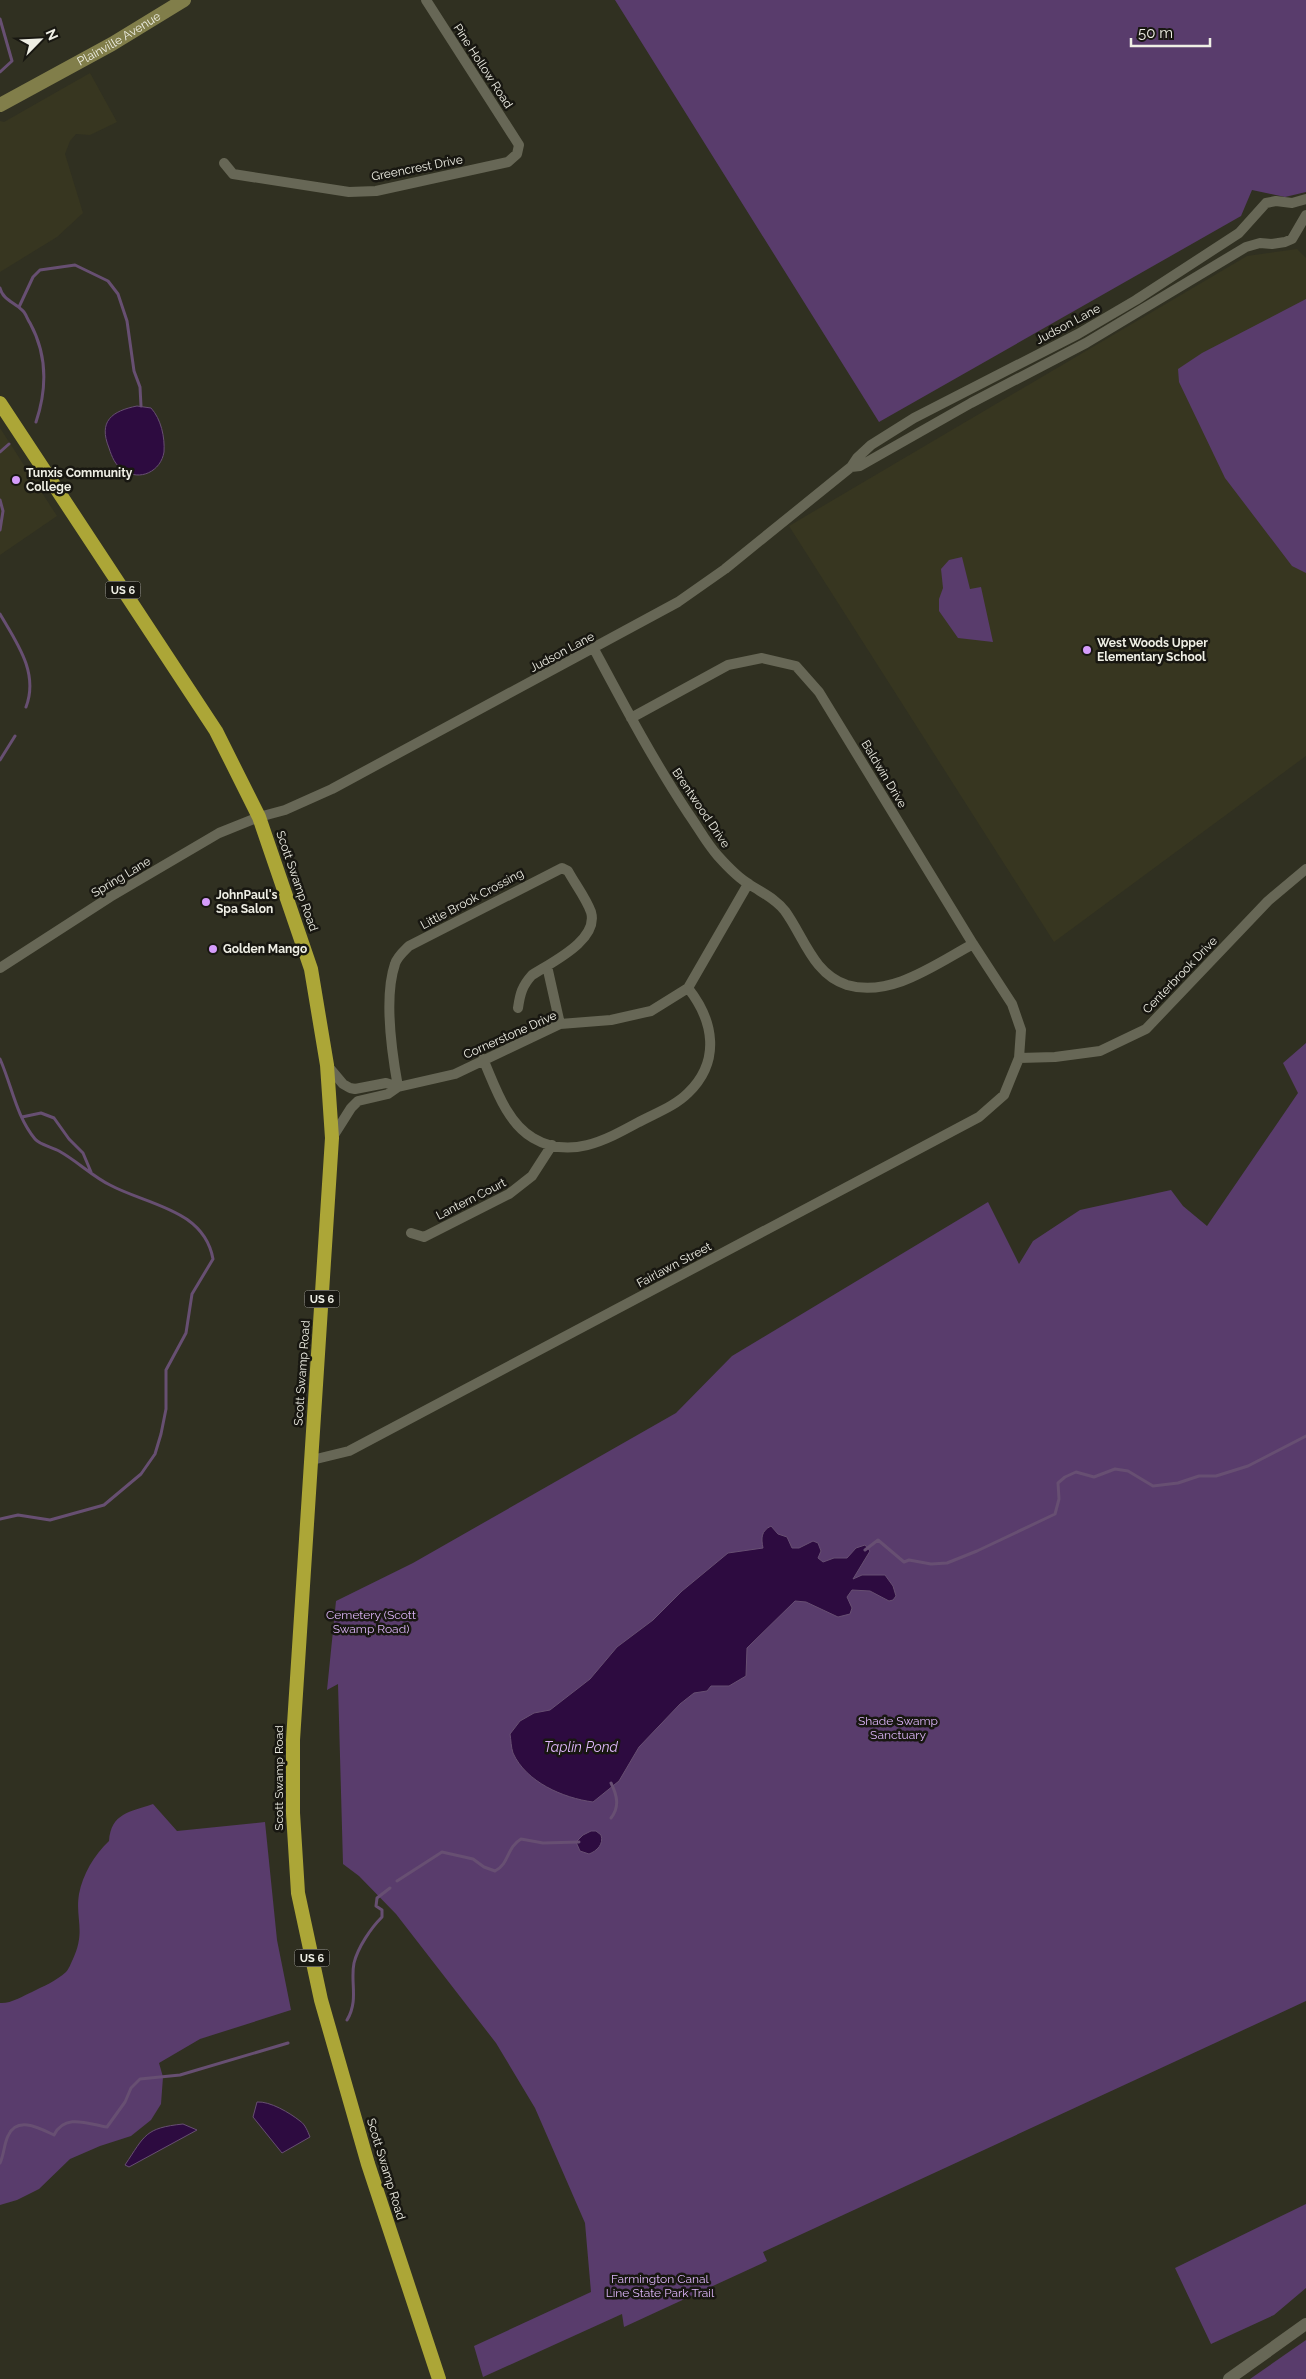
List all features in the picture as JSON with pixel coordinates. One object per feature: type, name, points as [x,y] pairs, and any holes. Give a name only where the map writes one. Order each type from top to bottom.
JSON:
[{"type":"highway","name":"Scott Swamp Road","points":[[0,403],[216,731],[259,817],[311,969],[328,1065],[332,1138],[293,1740],[293,1813],[298,1893],[329,2032],[407,2287],[439,2379]]},
{"type":"main road","name":"Plainville Avenue","points":[[0,105],[112,44],[184,0]]},
{"type":"street","name":"Pine Hollow Road","points":[[426,0],[520,145]]},
{"type":"street","name":"Greencrest Drive","points":[[224,163],[233,174],[349,192],[367,191],[508,162],[517,154],[520,145]]},
{"type":"street","name":"Judson Lane","points":[[259,817],[285,810],[332,789],[594,649],[700,588],[851,467],[857,458],[872,445],[914,418],[1078,334],[1136,300],[1239,233],[1266,203],[1276,201],[1292,203],[1306,199]]},
{"type":"street","name":"Judson Lane","points":[[851,467],[860,466],[971,403],[1086,343],[1246,246],[1260,243],[1272,244],[1292,239],[1304,218],[1292,203]]},
{"type":"street","name":"Brentwood Drive","points":[[594,649],[663,776],[717,856],[748,884],[776,901],[786,912],[818,965],[832,977],[847,985],[864,988],[895,983],[911,978],[973,944]]},
{"type":"street","name":"Baldwin Drive","points":[[632,718],[728,665],[762,658],[796,666],[819,692],[973,944],[1012,1004],[1022,1030],[1019,1058]]},
{"type":"street","name":"Spring Lane","points":[[0,968],[110,897],[219,833],[259,817]]},
{"type":"street","name":"Little Brook Crossing","points":[[398,1087],[391,1039],[391,992],[395,962],[409,946],[562,868],[568,871],[590,911],[592,926],[584,940],[525,983],[520,990],[518,1008]]},
{"type":"street","name":"Centerbrook Drive","points":[[1019,1058],[1055,1057],[1100,1050],[1146,1029],[1268,901],[1306,869]]},
{"type":"street","name":"Cornerstone Drive","points":[[332,1138],[351,1108],[358,1101],[388,1094],[398,1087],[455,1074],[482,1059],[560,1024],[611,1020],[651,1010],[688,988],[748,884]]},
{"type":"street","points":[[546,966],[560,1024]]},
{"type":"street","points":[[482,1059],[506,1108],[514,1120],[532,1137],[552,1145],[580,1147],[604,1141],[676,1102],[697,1084],[704,1072],[709,1057],[710,1029],[700,1002],[688,988]]},
{"type":"street","name":"Fairlawn Street","points":[[312,1460],[349,1451],[979,1117],[1004,1095],[1019,1058]]},
{"type":"street","name":"Cornerstone Drive","points":[[328,1065],[343,1084],[350,1088],[355,1089],[386,1083],[398,1087]]},
{"type":"street","name":"Lantern Court","points":[[411,1233],[424,1237],[509,1194],[532,1176],[552,1145]]},
{"type":"street","points":[[1229,2379],[1306,2324]]},
{"type":"shaded area","points":[[90,73],[117,122],[90,135],[76,134],[70,141],[65,154],[83,213],[57,237],[0,272],[0,121],[4,122]]},
{"type":"shaded area","name":"West Woods Upper Elementary School","points":[[1297,249],[1306,258],[1306,756],[1054,942],[789,526],[1247,256]]},
{"type":"shaded area","name":"Tunxis Community College","points":[[0,428],[57,516],[0,555]]},
{"type":"green space","points":[[615,0],[1306,0],[1306,192],[1285,197],[1252,190],[1241,216],[879,422]]},
{"type":"green space","points":[[1306,299],[1306,573],[1292,566],[1225,478],[1179,382],[1178,369],[1202,353]]},
{"type":"green space","points":[[962,557],[970,589],[981,587],[993,642],[958,638],[939,611],[939,599],[943,588],[941,569],[949,560]]},
{"type":"green space","name":"Shade Swamp Sanctuary","points":[[1306,1043],[1306,2001],[763,2252],[767,2261],[624,2327],[622,2314],[483,2377],[474,2346],[591,2292],[585,2223],[535,2108],[496,2043],[396,1914],[359,1876],[343,1864],[338,1684],[327,1690],[336,1601],[413,1563],[676,1413],[732,1356],[988,1202],[1019,1264],[1033,1241],[1080,1210],[1171,1190],[1183,1206],[1207,1226],[1298,1093],[1283,1063]]},
{"type":"green space","points":[[153,1804],[177,1831],[265,1822],[277,1940],[291,2010],[200,2039],[159,2063],[163,2077],[161,2104],[151,2120],[131,2136],[100,2146],[70,2159],[39,2189],[17,2200],[0,2205],[0,2003],[12,2001],[32,1992],[54,1981],[67,1971],[79,1941],[78,1903],[86,1872],[109,1841],[113,1825],[118,1819],[129,1812]]},
{"type":"green space","points":[[1306,2204],[1306,2288],[1274,2315],[1211,2344],[1175,2268]]},
{"type":"green space","points":[[1306,2340],[1306,2379],[1250,2379]]},
{"type":"water","points":[[137,406],[151,408],[157,417],[163,434],[164,452],[162,459],[159,465],[143,475],[136,475],[120,468],[113,458],[105,431],[106,424],[114,414]]},
{"type":"water","name":"Taplin Pond","points":[[771,1526],[778,1534],[787,1537],[792,1548],[799,1548],[813,1541],[818,1543],[821,1551],[818,1558],[823,1562],[834,1558],[847,1558],[856,1548],[865,1545],[870,1551],[853,1579],[862,1575],[885,1575],[893,1586],[896,1596],[893,1600],[889,1601],[870,1591],[852,1590],[847,1597],[852,1608],[850,1614],[838,1617],[806,1602],[795,1601],[747,1648],[746,1676],[729,1686],[711,1686],[707,1691],[694,1693],[680,1704],[639,1747],[619,1781],[593,1802],[570,1797],[547,1787],[527,1772],[519,1763],[511,1746],[510,1734],[520,1721],[534,1713],[550,1710],[590,1679],[617,1647],[653,1620],[682,1591],[728,1553],[763,1548],[762,1535]]},
{"type":"water","points":[[596,1831],[601,1835],[602,1841],[595,1851],[589,1854],[580,1851],[576,1842],[583,1835]]},
{"type":"water","points":[[257,2102],[274,2105],[302,2122],[310,2137],[282,2153],[253,2117]]},
{"type":"water","points":[[183,2124],[197,2130],[129,2167],[125,2165],[137,2146],[147,2135],[161,2128]]},
{"type":"waterway","points":[[0,19],[12,61],[0,72]]},
{"type":"waterway","points":[[19,307],[33,277],[40,270],[75,265],[108,281],[118,294],[127,321],[134,371],[140,387],[141,406]]},
{"type":"waterway","points":[[0,288],[6,298],[25,313],[40,347],[44,372],[40,410],[36,422]]},
{"type":"waterway","points":[[0,452],[9,444]]},
{"type":"waterway","points":[[0,500],[3,511],[0,530]]},
{"type":"waterway","points":[[0,614],[19,647],[28,670],[30,682],[26,707]]},
{"type":"waterway","points":[[0,760],[15,736]]},
{"type":"waterway","points":[[0,1059],[23,1121],[37,1141],[66,1155],[110,1185],[172,1211],[186,1219],[198,1229],[208,1242],[213,1259],[192,1294],[186,1333],[166,1370],[166,1409],[161,1434],[155,1454],[141,1474],[104,1505],[50,1520],[18,1515],[0,1519]]},
{"type":"waterway","points":[[22,1117],[41,1113],[54,1118],[69,1139],[83,1153],[91,1172]]},
{"type":"waterway","points":[[865,1550],[878,1540],[904,1562],[909,1560],[931,1564],[947,1563],[1055,1514],[1059,1499],[1058,1483],[1076,1472],[1094,1477],[1115,1469],[1128,1471],[1153,1486],[1178,1483],[1199,1476],[1216,1476],[1248,1466],[1306,1436]]},
{"type":"waterway","points":[[611,1783],[617,1801],[616,1810],[611,1818]]},
{"type":"waterway","points":[[397,1881],[442,1852],[473,1859],[484,1867],[495,1871],[500,1868],[513,1847],[521,1839],[543,1843],[579,1842]]},
{"type":"waterway","points":[[347,2020],[353,2005],[354,1963],[365,1938],[382,1917],[382,1910],[376,1906],[377,1898],[390,1888]]},
{"type":"waterway","points":[[0,2163],[8,2136],[17,2126],[30,2125],[54,2135],[64,2124],[71,2122],[85,2122],[107,2127],[125,2102],[131,2088],[140,2079],[180,2075],[288,2043]]},
{"type":"place","name":"Tunxis Community College","points":[[16,480]]},
{"type":"place","name":"West Woods Upper Elementary School","points":[[1087,650]]},
{"type":"place","name":"JohnPaul's Spa Salon","points":[[206,902]]},
{"type":"place","name":"Golden Mango","points":[[213,949]]},
{"type":"park label","name":"Cemetery (Scott Swamp Road)","points":[[371,1622]]},
{"type":"park label","name":"Farmington Canal Line State Park Trail","points":[[660,2286]]}]
